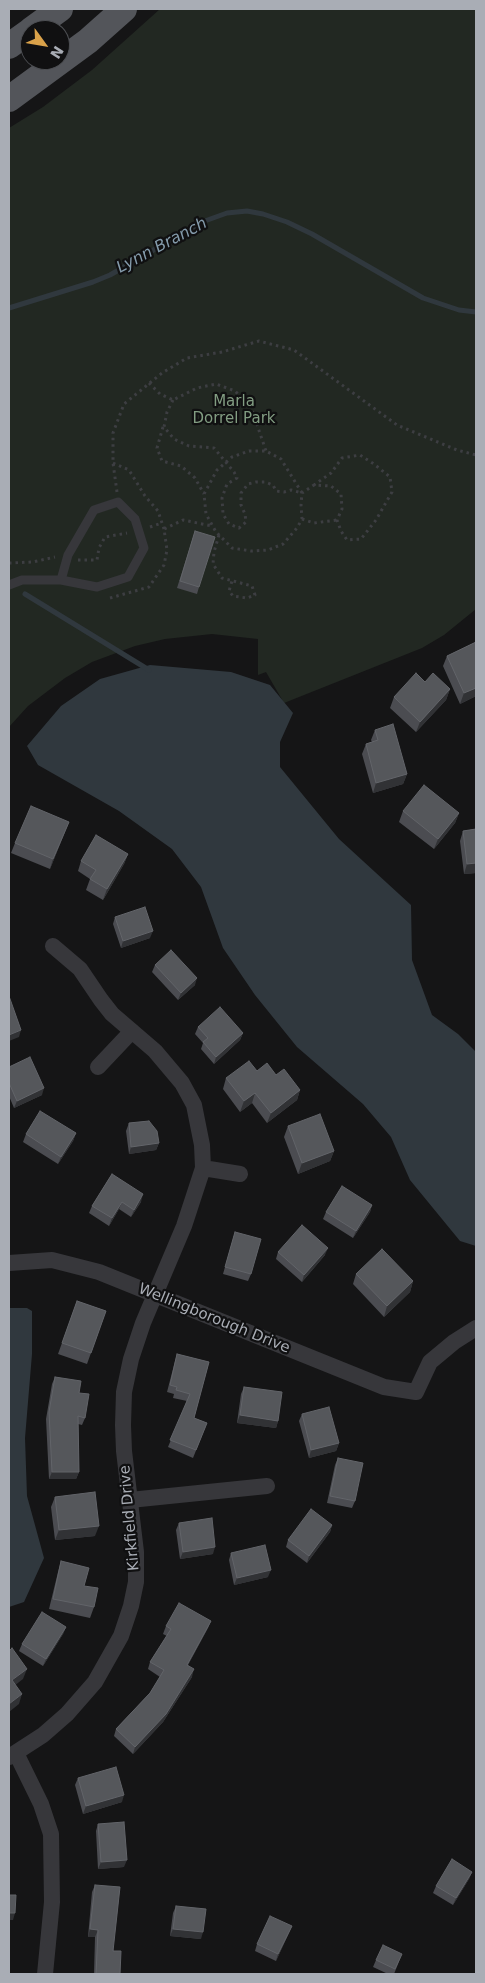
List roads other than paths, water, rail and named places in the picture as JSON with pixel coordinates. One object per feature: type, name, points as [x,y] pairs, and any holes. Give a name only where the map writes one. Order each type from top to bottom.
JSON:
[{"type":"main road","points":[[44,20],[60,9]]},
{"type":"main road","points":[[9,99],[88,41],[124,9]]},
{"type":"main road","points":[[9,46],[20,38]]},
{"type":"street","points":[[53,946],[80,969],[112,1014],[155,1051],[182,1083],[194,1105],[202,1144],[203,1168],[240,1174]]},
{"type":"street","points":[[98,1067],[132,1031]]},
{"type":"street","name":"Kirkfield Drive","points":[[12,1755],[43,1735],[68,1714],[95,1682],[121,1636],[131,1606],[136,1582],[136,1552],[123,1425],[124,1392],[131,1359],[154,1295],[187,1219],[203,1168]]},
{"type":"street","name":"Wellingborough Drive","points":[[9,1263],[52,1260],[99,1272],[384,1387],[416,1392],[430,1362],[454,1342],[476,1328]]},
{"type":"street","points":[[130,1500],[267,1486]]},
{"type":"street","points":[[12,1755],[41,1804],[51,1834],[52,1902],[45,1974]]},
{"type":"lane","points":[[9,585],[22,580],[61,580],[97,586],[128,576],[144,548],[135,519],[118,502],[94,510],[68,555],[61,580]]},
{"type":"waterway","name":"Lynn Branch","points":[[9,308],[93,282],[110,275],[202,222],[227,213],[247,211],[287,222],[312,234],[423,298],[459,310],[476,312]]},
{"type":"waterway","points":[[25,594],[149,670]]},
{"type":"park label","name":"Marla Dorrel Park","points":[[234,410]]}]
